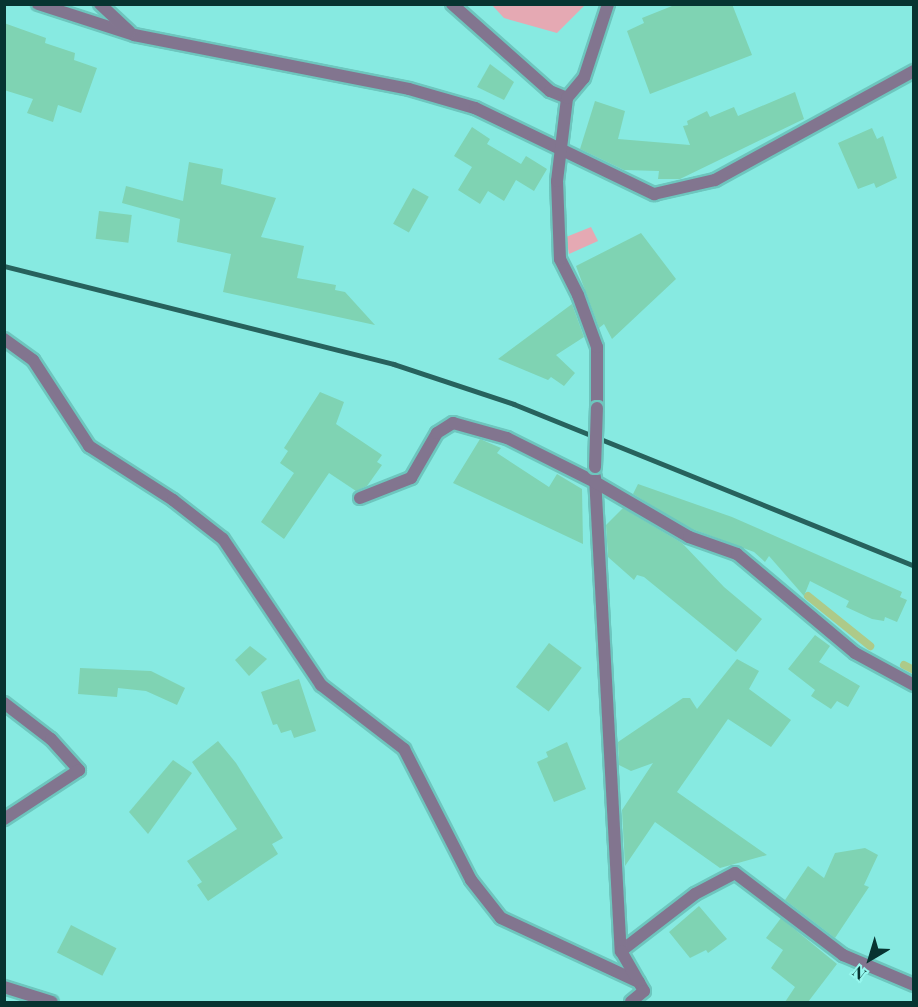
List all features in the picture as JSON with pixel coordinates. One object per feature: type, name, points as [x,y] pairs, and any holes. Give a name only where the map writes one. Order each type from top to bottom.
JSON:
[{"type":"street","points":[[38,4],[134,35],[409,90],[475,108],[654,194],[715,180],[914,71]]},
{"type":"street","points":[[100,4],[134,35]]},
{"type":"street","points":[[452,4],[550,91],[567,98]]},
{"type":"street","points":[[608,4],[584,78],[567,98],[557,181],[558,243],[560,259],[578,295],[597,347],[595,482],[621,951],[644,991],[631,1002]]},
{"type":"street","points":[[4,339],[33,360],[89,446],[173,500],[223,539],[321,685],[404,749],[471,880],[501,918],[639,981]]},
{"type":"street","points":[[360,498],[411,478],[437,433],[453,423],[507,438],[595,482],[689,537],[737,554],[855,653],[914,685]]},
{"type":"street","points":[[4,703],[51,739],[79,770],[4,819]]},
{"type":"street","points":[[621,951],[695,894],[735,873],[843,955],[914,985]]},
{"type":"street","points":[[4,987],[52,1002]]},
{"type":"shaded area","points":[[492,5],[585,5],[557,33],[504,18]]},
{"type":"shaded area","points":[[591,227],[598,241],[569,254],[566,237]]},
{"type":"building","points":[[677,4],[732,4],[752,55],[650,94],[627,31],[644,23],[642,18]]},
{"type":"building","points":[[4,23],[46,38],[45,43],[75,53],[74,60],[97,68],[81,113],[58,105],[53,122],[27,113],[33,99],[4,90]]},
{"type":"building","points":[[490,64],[514,82],[504,100],[477,87]]},
{"type":"building","points":[[795,92],[804,119],[680,179],[658,179],[659,171],[624,170],[580,149],[595,101],[625,111],[618,139],[690,145],[683,126],[688,125],[687,121],[707,111],[710,117],[734,107],[738,116]]},
{"type":"building","points":[[472,127],[490,139],[487,144],[521,164],[526,156],[547,169],[534,191],[516,180],[504,201],[488,191],[480,204],[458,190],[472,167],[454,156]]},
{"type":"building","points":[[872,128],[877,139],[883,136],[897,178],[876,188],[874,183],[858,189],[838,143]]},
{"type":"building","points":[[189,162],[223,169],[221,184],[276,198],[261,237],[304,246],[297,278],[336,285],[335,290],[345,292],[375,325],[223,292],[231,254],[177,242],[180,219],[122,203],[126,186],[183,201]]},
{"type":"building","points":[[413,188],[429,197],[409,233],[393,224]]},
{"type":"building","points":[[99,211],[132,215],[128,243],[96,239]]},
{"type":"building","points":[[641,233],[676,279],[612,339],[604,324],[599,328],[576,266]]},
{"type":"building","points":[[572,304],[584,337],[556,355],[575,373],[564,386],[551,377],[548,380],[498,359]]},
{"type":"building","points":[[320,392],[344,402],[336,424],[382,455],[377,462],[382,465],[367,486],[356,491],[329,473],[284,539],[261,522],[294,473],[280,463],[288,451],[284,448]]},
{"type":"building","points":[[480,439],[501,448],[497,453],[549,487],[557,474],[582,489],[583,544],[453,483]]},
{"type":"building","points":[[638,484],[732,517],[902,592],[900,597],[907,600],[897,622],[885,617],[884,621],[872,619],[846,607],[849,601],[810,581],[804,596],[769,556],[765,562],[754,552],[687,527],[633,494]]},
{"type":"building","points":[[623,508],[682,543],[724,587],[762,619],[736,652],[644,577],[637,575],[634,580],[608,557],[606,525]]},
{"type":"building","points":[[815,635],[830,646],[819,662],[860,686],[848,707],[837,701],[831,709],[811,696],[815,690],[788,669]]},
{"type":"building","points":[[549,643],[582,668],[549,712],[516,687]]},
{"type":"building","points":[[250,646],[267,659],[249,676],[235,660]]},
{"type":"building","points":[[737,659],[759,671],[749,689],[791,720],[771,747],[728,719],[677,792],[767,855],[720,868],[655,822],[625,866],[622,810],[653,763],[631,771],[619,765],[618,742],[683,698],[690,698],[697,709]]},
{"type":"building","points":[[80,668],[151,671],[185,688],[177,705],[146,691],[118,688],[117,697],[78,694]]},
{"type":"building","points":[[299,679],[316,731],[294,738],[291,730],[281,733],[277,724],[273,725],[261,692]]},
{"type":"building","points":[[218,741],[236,763],[283,838],[272,844],[278,854],[208,901],[197,885],[202,882],[187,861],[237,829],[192,762]]},
{"type":"building","points":[[567,742],[586,789],[554,802],[537,762],[548,757],[546,752]]},
{"type":"building","points":[[173,760],[192,773],[148,834],[129,812]]},
{"type":"building","points":[[865,848],[878,855],[864,885],[869,887],[835,938],[785,900],[808,866],[824,878],[835,853]]},
{"type":"building","points":[[699,906],[727,939],[708,953],[706,950],[690,958],[669,932]]},
{"type":"building","points":[[781,918],[837,964],[808,1002],[785,1002],[795,987],[771,968],[783,950],[766,938]]},
{"type":"building","points":[[71,925],[116,948],[102,976],[57,953]]},
{"type":"waterway","points":[[808,596],[870,646]]},
{"type":"waterway","points":[[904,665],[914,670]]},
{"type":"railway","points":[[4,266],[394,364],[514,404],[914,566]]}]
